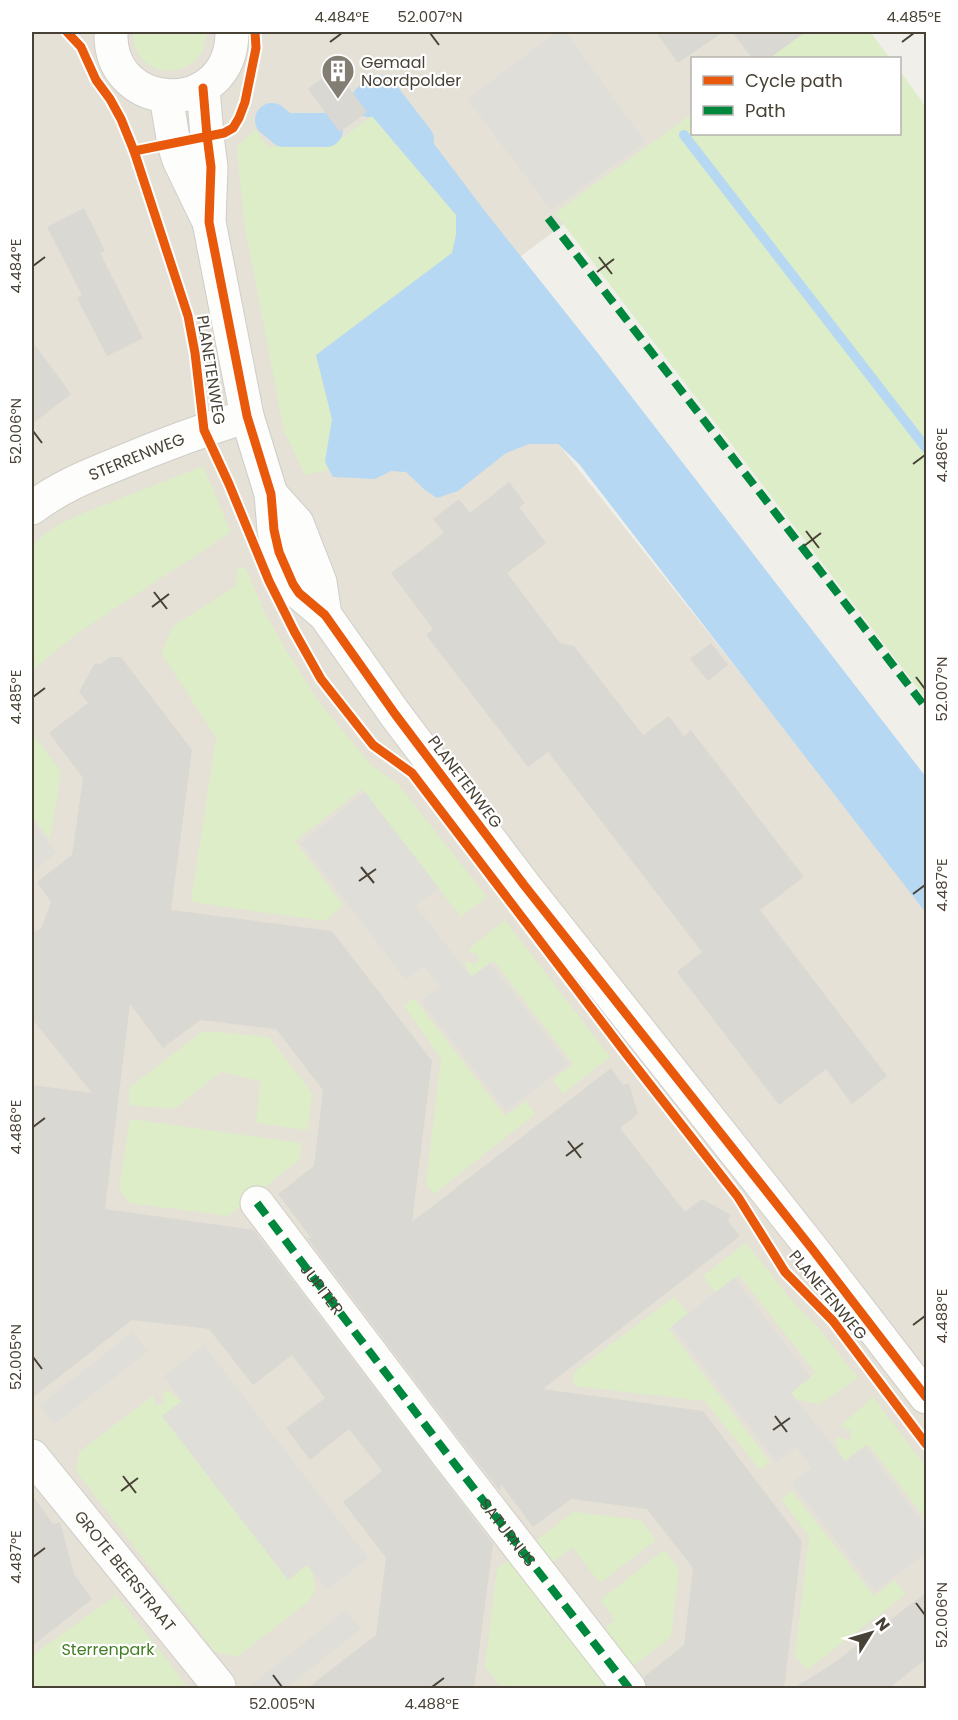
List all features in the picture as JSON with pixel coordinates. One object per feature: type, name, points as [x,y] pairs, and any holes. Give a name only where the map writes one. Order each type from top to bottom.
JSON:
[{"type":"street","points":[[111,32],[113,52],[124,74],[143,89],[166,96],[186,95],[203,88],[212,81],[226,64],[232,43],[232,32]]},
{"type":"street","name":"PLANETENWEG","points":[[203,88],[211,167],[209,222],[247,416],[271,494],[297,523],[320,582],[325,615],[402,723],[524,885],[927,1397]]},
{"type":"street","name":"PLANETENWEG","points":[[166,96],[179,160],[209,222]]},
{"type":"street","name":"STERRENWEG","points":[[32,508],[68,484],[150,450],[247,416]]},
{"type":"street","name":"JUPITER","points":[[256,1203],[388,1374]]},
{"type":"street","name":"SATURNUS","points":[[388,1374],[629,1689]]},
{"type":"street","name":"GROTE BEERSTRAAT","points":[[32,1456],[219,1686]]},
{"type":"shaded area","points":[[32,32],[820,32],[785,57],[691,57],[691,128],[451,309],[926,907],[926,1688],[32,1688]]},
{"type":"shaded area","points":[[557,32],[566,32],[645,142],[551,210],[467,99]]},
{"type":"shaded area","points":[[365,792],[439,888],[416,906],[471,977],[490,963],[568,1064],[506,1111],[421,1001],[440,987],[424,966],[405,979],[301,843]]},
{"type":"shaded area","points":[[32,821],[56,853],[32,872]]},
{"type":"shaded area","points":[[734,1278],[811,1377],[791,1393],[845,1461],[865,1446],[926,1527],[926,1553],[875,1591],[792,1483],[812,1468],[796,1447],[776,1462],[672,1326]]},
{"type":"shaded area","points":[[133,1332],[148,1351],[54,1424],[40,1405]]},
{"type":"shaded area","points":[[204,1345],[368,1558],[327,1590],[307,1565],[288,1580],[162,1416],[182,1401],[163,1377]]},
{"type":"shaded area","points":[[346,1610],[361,1629],[286,1688],[247,1688]]},
{"type":"green space","points":[[133,32],[206,32],[203,49],[194,61],[183,68],[169,71],[156,68],[144,61],[136,49]]},
{"type":"green space","points":[[806,32],[870,32],[889,57],[770,57]]},
{"type":"green space","points":[[901,72],[926,107],[926,699],[555,213],[691,115],[691,135],[901,135]]},
{"type":"green space","points":[[372,116],[456,215],[456,235],[452,253],[316,355],[332,419],[325,462],[329,470],[305,475],[284,431],[244,223],[237,147],[255,129],[268,147],[337,142]]},
{"type":"green space","points":[[203,466],[231,532],[78,633],[32,670],[32,545],[54,527],[81,514]]},
{"type":"green space","points":[[245,567],[265,613],[319,702],[370,764],[397,783],[487,897],[461,917],[362,789],[295,841],[343,905],[325,921],[191,902],[216,737],[161,653],[174,625],[236,586],[237,569]]},
{"type":"green space","points":[[32,733],[61,772],[50,840],[32,816]]},
{"type":"green space","points":[[505,920],[610,1057],[563,1094],[553,1080],[573,1064],[494,961],[472,977],[467,969],[465,962],[478,963],[478,954],[469,952],[471,947]]},
{"type":"green space","points":[[414,998],[505,1116],[526,1101],[535,1114],[434,1194],[426,1184],[441,1058],[404,1006]]},
{"type":"green space","points":[[203,1031],[269,1037],[312,1093],[308,1130],[256,1123],[260,1081],[221,1072],[174,1109],[129,1105],[129,1088]]},
{"type":"green space","points":[[130,1119],[301,1143],[300,1159],[228,1216],[129,1203],[119,1189]]},
{"type":"green space","points":[[746,1243],[858,1378],[819,1404],[797,1400],[791,1392],[815,1372],[739,1275],[715,1292],[703,1276]]},
{"type":"green space","points":[[674,1297],[688,1314],[669,1329],[770,1462],[760,1470],[705,1401],[574,1386],[573,1373]]},
{"type":"green space","points":[[164,1390],[182,1401],[162,1416],[288,1580],[307,1565],[316,1586],[309,1601],[237,1657],[215,1652],[76,1471],[79,1452],[154,1395],[154,1405],[163,1404]]},
{"type":"green space","points":[[873,1397],[926,1467],[926,1519],[868,1444],[845,1461],[838,1452],[836,1437],[849,1440],[852,1431],[840,1426]]},
{"type":"green space","points":[[792,1491],[874,1596],[895,1580],[906,1594],[807,1670],[795,1656],[809,1536],[781,1499]]},
{"type":"green space","points":[[573,1512],[641,1520],[656,1540],[600,1583],[572,1547],[545,1569],[528,1547]]},
{"type":"green space","points":[[664,1550],[679,1568],[671,1637],[625,1672],[595,1635],[615,1620],[600,1600]]},
{"type":"green space","points":[[516,1555],[615,1681],[606,1688],[531,1688],[499,1685],[485,1666],[497,1569]]},
{"type":"green space","name":"Sterrenpark","points":[[116,1595],[189,1688],[32,1688],[32,1656]]},
{"type":"water","points":[[398,96],[484,210],[597,352],[926,777],[926,913],[579,464],[558,444],[529,444],[506,453],[458,491],[437,498],[406,472],[391,471],[375,479],[333,477],[325,462],[332,419],[316,355],[452,253],[456,235],[456,215],[372,116]]},
{"type":"building","points":[[656,32],[723,32],[678,63]]},
{"type":"building","points":[[732,32],[805,32],[771,57],[751,57]]},
{"type":"building","name":"Gemaal Noordpolder","points":[[335,69],[367,112],[340,132],[308,89]]},
{"type":"building","points":[[84,208],[105,251],[100,253],[143,338],[107,356],[77,298],[82,295],[47,227]]},
{"type":"building","points":[[32,341],[71,394],[32,424]]},
{"type":"building","points":[[509,482],[525,503],[519,507],[546,543],[507,573],[560,643],[574,646],[643,735],[669,716],[684,736],[691,730],[804,877],[760,910],[887,1076],[852,1104],[826,1069],[779,1105],[677,972],[702,952],[548,752],[528,767],[426,635],[433,629],[391,573],[444,533],[433,519],[459,499],[470,513]]},
{"type":"building","points":[[711,643],[728,665],[708,681],[690,659]]},
{"type":"building","points":[[110,657],[121,657],[192,750],[171,910],[332,931],[432,1061],[412,1222],[611,1068],[623,1085],[629,1083],[638,1114],[620,1128],[685,1212],[702,1199],[731,1215],[728,1221],[740,1236],[543,1389],[703,1411],[802,1541],[784,1689],[647,1689],[644,1677],[684,1645],[693,1568],[647,1509],[571,1499],[533,1527],[501,1484],[500,1491],[466,1448],[307,1238],[311,1238],[278,1194],[314,1166],[323,1090],[276,1029],[200,1020],[163,1048],[130,1004],[105,1209],[254,1230],[493,1544],[474,1689],[306,1689],[376,1635],[386,1558],[343,1502],[382,1471],[349,1429],[310,1460],[286,1428],[325,1398],[292,1355],[253,1385],[209,1329],[132,1320],[32,1398],[32,1085],[92,1093],[32,1019],[32,932],[41,929],[51,902],[37,882],[72,855],[83,778],[49,733],[88,703],[79,692],[95,663],[101,664]]},
{"type":"building","points":[[32,1495],[53,1524],[60,1522],[74,1574],[92,1599],[32,1646]]},
{"type":"building","points":[[927,1592],[927,1658],[888,1689],[792,1689],[831,1665]]},
{"type":"waterway","points":[[369,100],[380,92],[417,140]]},
{"type":"waterway","points":[[272,120],[284,130],[326,130]]},
{"type":"waterway","points":[[684,135],[926,448]]},
{"type":"marked path","points":[[548,218],[926,708]]},
{"type":"marked path","points":[[257,1203],[451,1459],[629,1688]]},
{"type":"cycle path","points":[[67,32],[81,47],[96,80],[121,119],[134,151],[188,316],[204,430],[269,581],[321,679],[373,745],[412,773],[738,1197],[785,1272],[833,1321],[926,1444]]},
{"type":"cycle path","points":[[134,151],[224,133],[233,128],[245,102],[256,48],[255,32]]},
{"type":"cycle path","points":[[203,88],[211,167],[209,222],[247,416],[271,494],[274,530],[279,552],[293,584],[299,593],[325,615],[395,714],[524,885],[813,1250],[926,1397]]},
{"type":"place","name":"Gemaal Noordpolder","points":[[338,100]]}]
